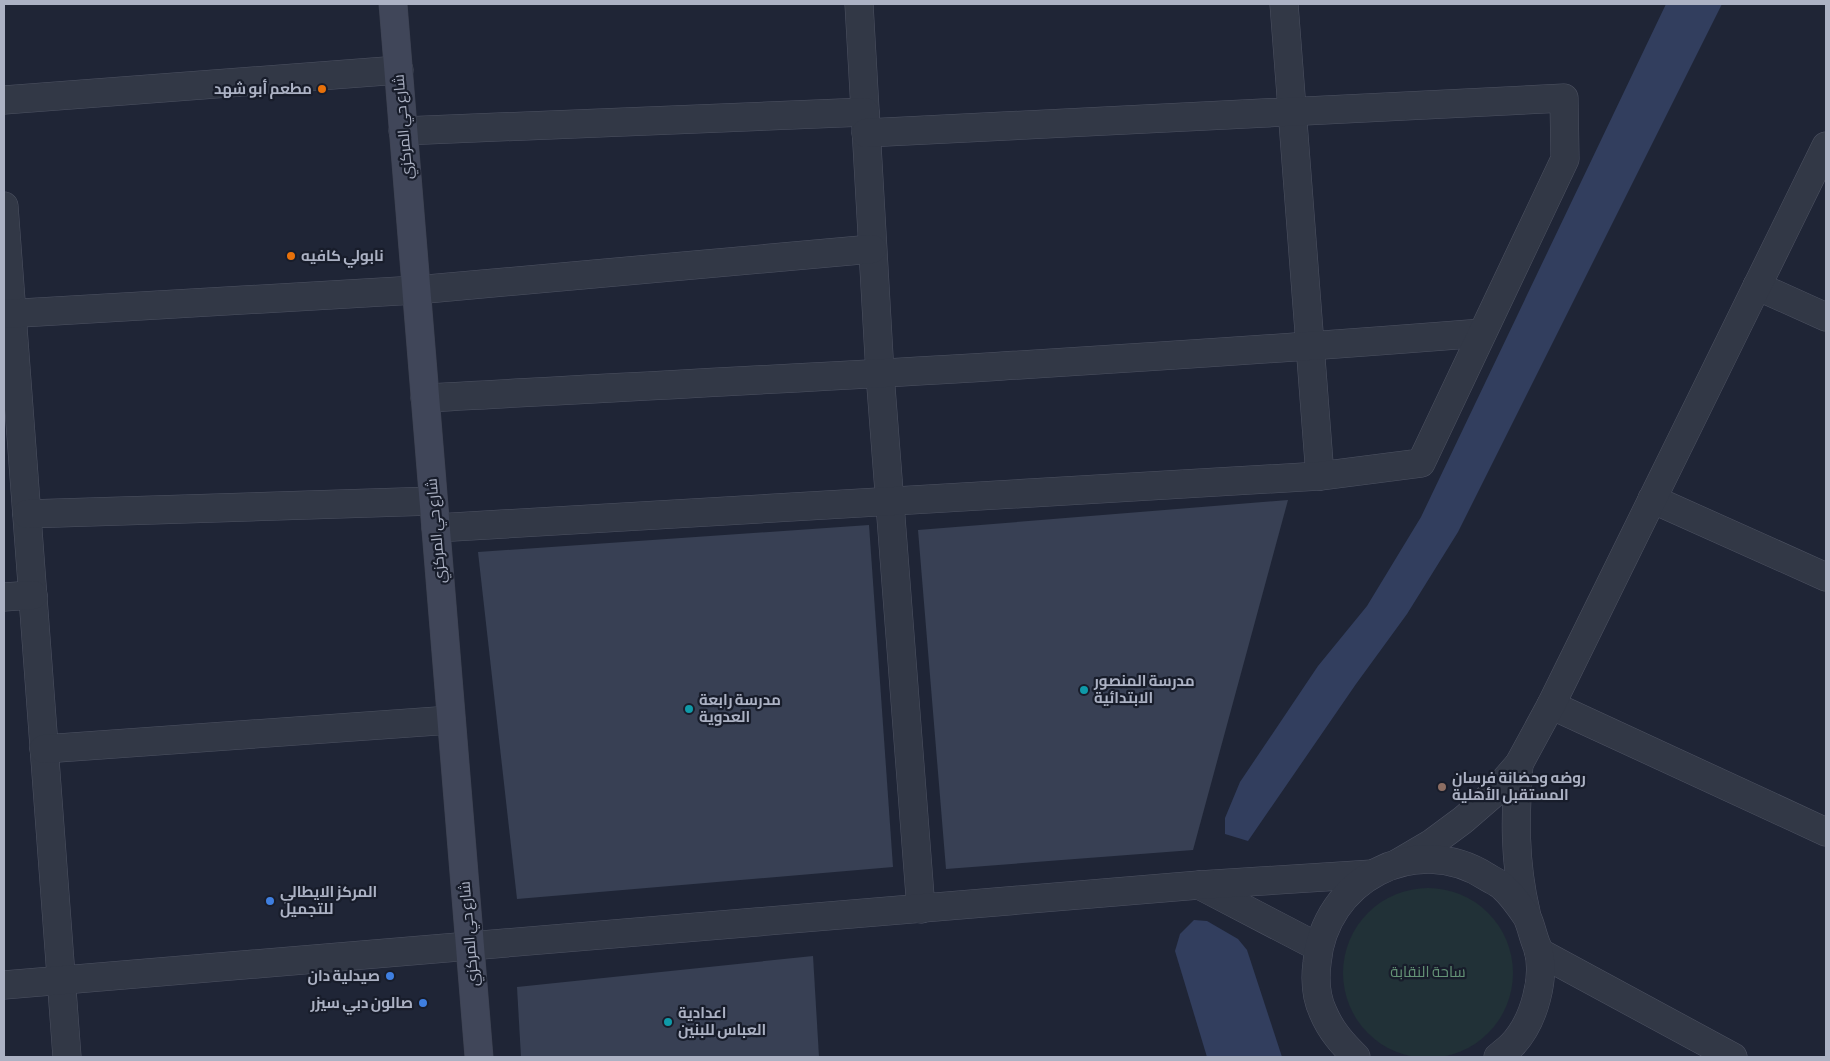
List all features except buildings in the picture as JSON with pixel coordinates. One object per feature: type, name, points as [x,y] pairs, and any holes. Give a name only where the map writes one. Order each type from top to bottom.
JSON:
[{"type":"main road","name":"شارع حي المركزي","points":[[394,4],[479,1057]]},
{"type":"street","points":[[859,4],[880,374],[921,909]]},
{"type":"street","points":[[1284,4],[1320,476]]},
{"type":"street","points":[[4,100],[399,70]]},
{"type":"street","points":[[403,131],[1292,113],[1564,98],[1565,159],[1421,463],[1320,476],[436,528]]},
{"type":"street","points":[[1356,1057],[1338,1038],[1322,1010],[1315,979],[1318,947],[1329,918],[1347,893],[1372,874],[1398,863],[1432,843],[1463,820],[1492,794],[1519,764],[1551,706],[1826,146]]},
{"type":"street","points":[[4,206],[8,314],[27,514],[67,1057]]},
{"type":"street","points":[[8,314],[416,290],[872,249]]},
{"type":"street","points":[[1757,286],[1826,317]]},
{"type":"street","points":[[425,398],[880,374],[1482,333]]},
{"type":"street","points":[[1652,499],[1826,577]]},
{"type":"street","points":[[27,514],[433,501]]},
{"type":"street","points":[[4,597],[33,596]]},
{"type":"street","points":[[1551,706],[1826,832]]},
{"type":"street","points":[[44,749],[451,720]]},
{"type":"street","points":[[1498,1057],[1514,1044],[1531,1016],[1540,985],[1539,952],[1527,918],[1519,880],[1516,842],[1516,803],[1519,764]]},
{"type":"street","points":[[1398,863],[1435,859],[1472,867],[1504,888],[1527,918]]},
{"type":"street","points":[[4,985],[1199,885],[1372,874]]},
{"type":"street","points":[[1199,885],[1318,947]]},
{"type":"street","points":[[1539,952],[1733,1057]]},
{"type":"green space","name":"ساحة النقابة","points":[[1428,888],[1453,892],[1468,898],[1482,907],[1494,919],[1503,933],[1509,948],[1513,973],[1509,998],[1503,1013],[1494,1027],[1482,1039],[1468,1048],[1453,1054],[1428,1058],[1403,1054],[1388,1048],[1374,1039],[1362,1027],[1353,1013],[1347,998],[1343,973],[1347,948],[1353,933],[1362,919],[1374,907],[1388,898],[1403,892]]},
{"type":"water","points":[[1666,4],[1722,4],[1458,532],[1407,614],[1356,684],[1248,841],[1225,834],[1225,818],[1240,782],[1318,666],[1367,606],[1421,517]]},
{"type":"water","points":[[1194,920],[1207,921],[1238,939],[1247,950],[1282,1057],[1207,1057],[1175,951],[1180,934]]},
{"type":"place","name":"مطعم أبو شهد","points":[[322,89]]},
{"type":"place","name":"نابولي كافيه","points":[[291,256]]},
{"type":"place","name":"مدرسة المنصور الابتدائية","points":[[1084,690]]},
{"type":"place","name":"مدرسة رابعة العدوية","points":[[689,709]]},
{"type":"place","name":"روضه وحضانة فرسان المستقبل الأهلية","points":[[1442,787]]},
{"type":"place","name":"المركز الايطالي للتجميل","points":[[270,901]]},
{"type":"place","name":"صيدلية دان","points":[[390,976]]},
{"type":"place","name":"صالون دبي سيزر","points":[[423,1003]]},
{"type":"place","name":"اعدادية العباس للبنين","points":[[668,1022]]}]
